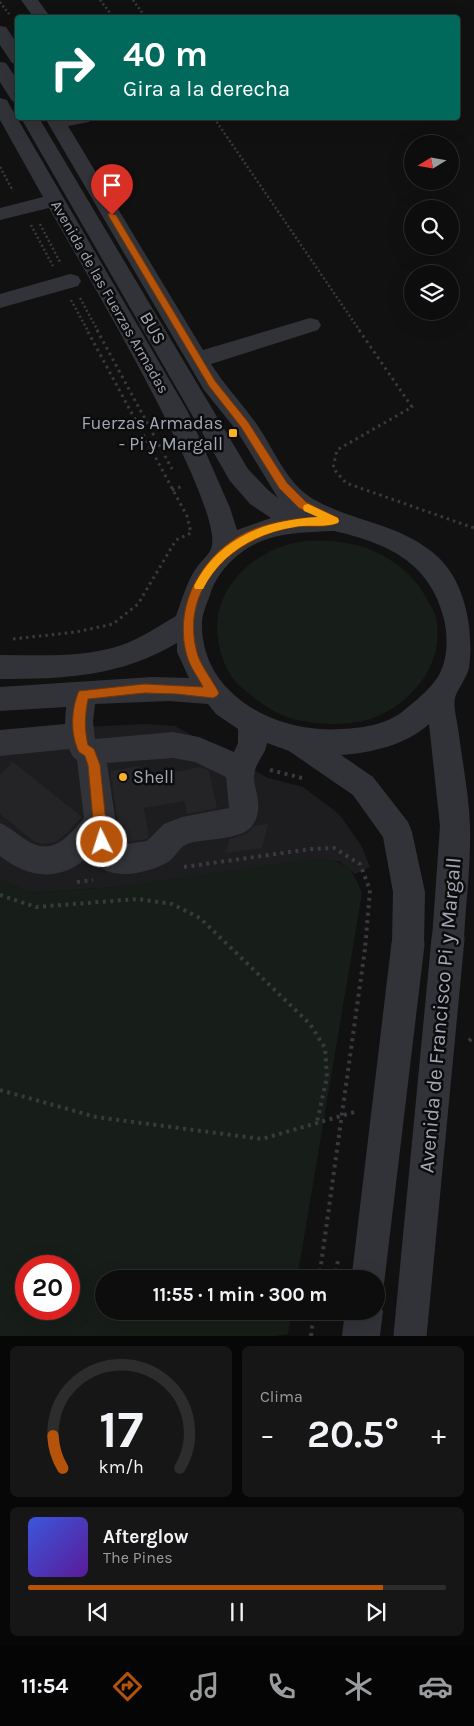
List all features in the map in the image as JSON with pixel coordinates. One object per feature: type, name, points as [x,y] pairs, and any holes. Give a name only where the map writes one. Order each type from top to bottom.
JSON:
[{"type":"street","points":[[29,0],[41,15]]},
{"type":"street","points":[[0,31],[15,54]]},
{"type":"street","points":[[0,67],[15,92]]},
{"type":"street","name":"Avenida de las Fuerzas Armadas","points":[[0,104],[179,420],[195,460],[218,508],[224,530],[224,552]]},
{"type":"street","name":"BUS","points":[[31,120],[239,475],[259,497],[296,522]]},
{"type":"street","points":[[56,120],[212,384],[245,425],[292,497],[334,521]]},
{"type":"street","points":[[0,214],[55,200]]},
{"type":"street","points":[[0,301],[66,282]]},
{"type":"street","points":[[198,360],[310,325]]},
{"type":"street","points":[[239,475],[253,512],[256,532]]},
{"type":"street","points":[[334,521],[366,527],[396,540],[422,559],[444,580],[456,607],[461,636],[458,662],[450,682],[414,719],[380,737],[340,744],[298,742],[270,733],[236,715],[213,693],[193,658],[189,639],[189,622],[194,596],[206,572],[224,552],[256,532],[296,522],[334,521]]},
{"type":"street","points":[[0,668],[94,663],[120,657],[162,638],[189,622]]},
{"type":"street","points":[[0,699],[83,695],[144,688],[213,693]]},
{"type":"street","name":"Avenida de Francisco Pi y Margall","points":[[410,1336],[448,939],[455,826],[440,694]]},
{"type":"street","points":[[83,695],[78,720],[94,765],[102,842],[107,856],[116,860],[153,855],[161,850],[172,836],[180,832],[232,822],[241,816],[245,809],[240,769],[252,751],[254,742],[251,723]]},
{"type":"street","name":"Avenida de Francisco Pi y Margall","points":[[298,742],[363,786],[396,832],[409,892],[408,944],[369,1270]]},
{"type":"street","points":[[0,743],[173,745],[200,750],[240,769]]},
{"type":"street","points":[[0,837],[11,848],[36,861],[60,859],[81,843],[100,821]]},
{"type":"street","points":[[361,1336],[363,1320]]},
{"type":"path","points":[[100,0],[112,15]]},
{"type":"path","points":[[133,0],[144,15]]},
{"type":"path","points":[[215,120],[412,407],[337,450],[333,468],[346,483],[407,502],[474,528]]},
{"type":"path","points":[[0,167],[26,207],[66,282],[187,516],[190,532],[176,540],[138,604],[113,624],[76,632],[8,640]]},
{"type":"path","points":[[26,207],[172,470]]},
{"type":"path","points":[[177,478],[182,487]]},
{"type":"path","points":[[176,868],[311,849],[334,848],[360,864],[368,881],[370,890],[365,949],[320,1270]]},
{"type":"path","points":[[71,882],[99,879]]},
{"type":"path","points":[[0,895],[36,907],[138,899],[172,904],[200,918],[310,1024],[325,1048],[327,1077],[317,1122]]},
{"type":"path","points":[[467,1042],[474,1036]]},
{"type":"path","points":[[0,1090],[96,1117],[262,1139],[364,1109]]},
{"type":"path","points":[[311,1336],[313,1320]]},
{"type":"shaded area","points":[[303,541],[333,541],[366,548],[384,556],[400,567],[415,581],[426,597],[435,614],[438,631],[432,662],[425,676],[404,700],[391,710],[376,717],[358,722],[339,724],[293,719],[268,708],[247,692],[231,676],[222,658],[217,621],[221,604],[228,589],[238,575],[251,563],[282,546]]},
{"type":"shaded area","points":[[145,724],[175,726],[268,778],[303,787],[339,814],[361,845],[370,867],[355,874],[339,861],[115,887],[30,893],[0,879],[0,731]]},
{"type":"shaded area","points":[[319,858],[342,864],[355,877],[362,893],[299,1270],[95,1270],[95,1320],[290,1320],[288,1334],[275,1336],[0,1336],[0,879],[30,893],[115,887]]},
{"type":"building","points":[[13,762],[82,817],[56,842],[42,844],[35,842],[0,814],[0,775]]},
{"type":"building","points":[[140,766],[142,778],[201,767],[209,771],[217,808],[187,814],[184,801],[144,808],[149,837],[121,843],[110,771]]},
{"type":"building","points":[[268,824],[262,848],[226,853],[230,839],[248,833],[254,826]]},
{"type":"slow traffic","points":[[199,586],[206,572],[224,552],[256,532],[296,522],[334,521],[308,508]]},
{"type":"place","name":"Fuerzas Armadas - Pi y Margall","points":[[233,433]]},
{"type":"place","name":"Shell","points":[[123,777]]},
{"type":"route","points":[[102,842],[94,765],[90,752],[83,748],[78,720],[83,695],[144,688],[213,693],[193,658],[189,639],[189,622],[194,596],[206,572],[224,552],[256,532],[296,522],[334,521],[303,505],[292,497],[283,486],[245,425],[212,384],[112,215]]}]
